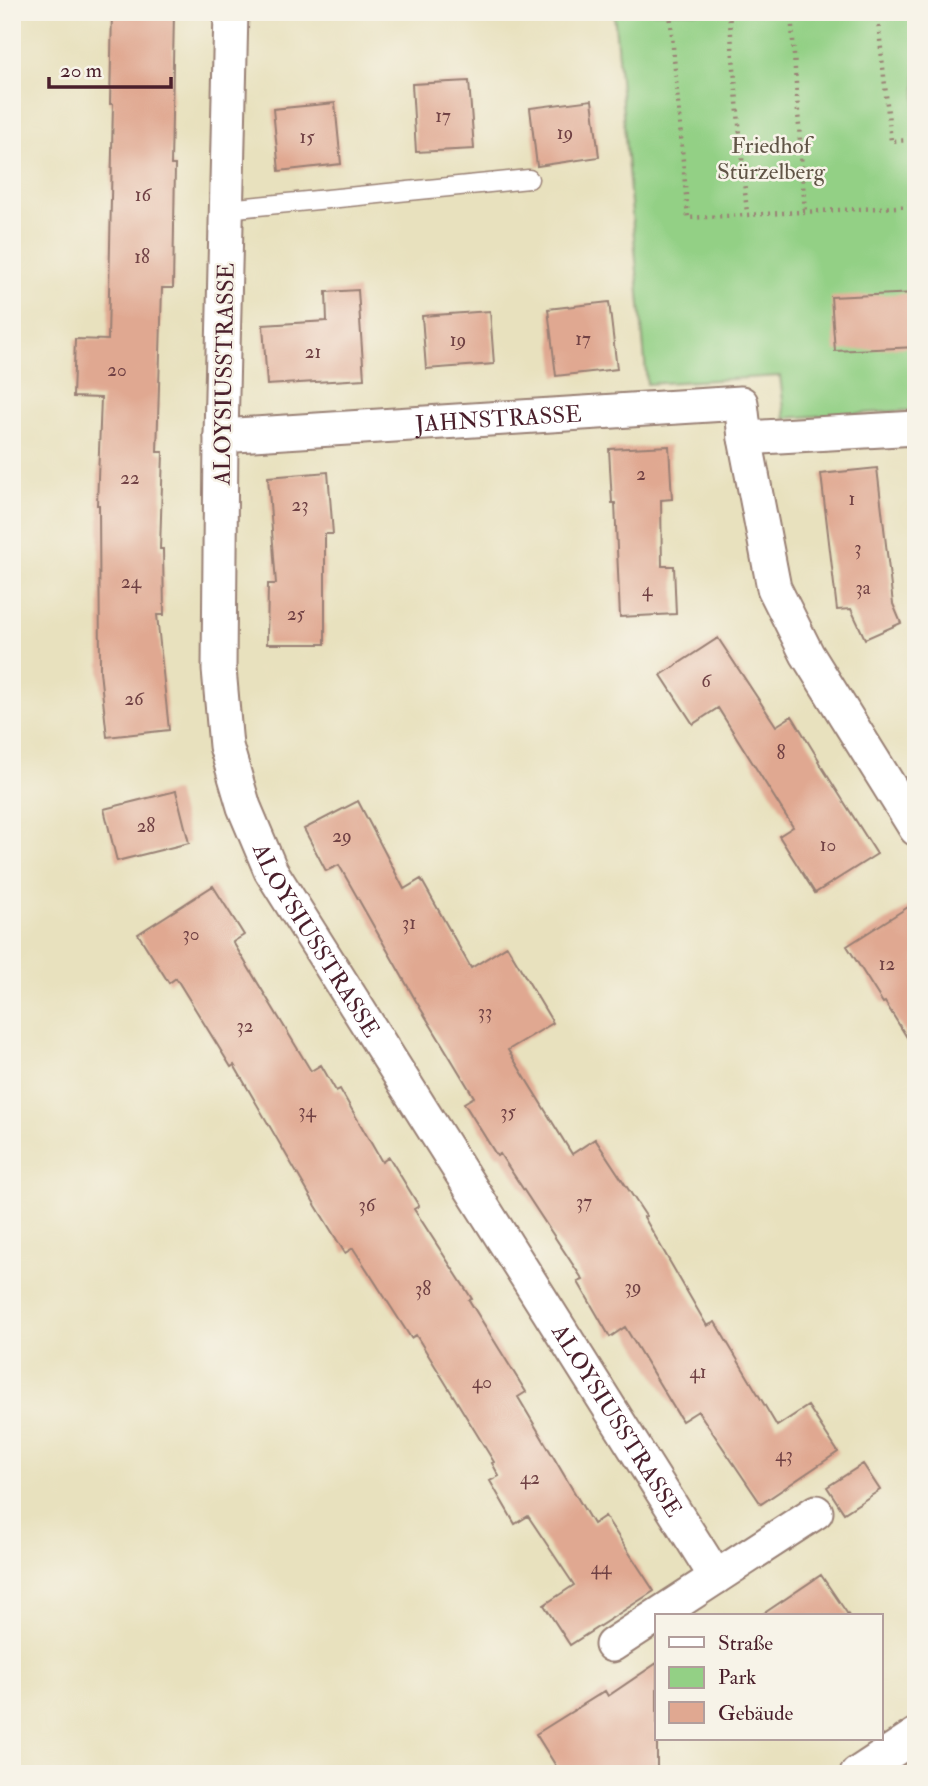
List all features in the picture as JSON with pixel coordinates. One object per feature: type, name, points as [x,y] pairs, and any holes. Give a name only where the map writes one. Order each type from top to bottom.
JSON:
[{"type":"street","name":"ALOYSIUSSTRASSE","points":[[231,12],[219,668],[226,746],[244,807],[271,871],[716,1577]]},
{"type":"street","name":"JAHNSTRASSE","points":[[222,436],[741,403],[745,438],[774,588],[807,654],[916,829]]},
{"type":"street","points":[[745,438],[916,428]]},
{"type":"street","points":[[659,1614],[816,1512]]},
{"type":"street","points":[[612,1645],[655,1617]]},
{"type":"street","points":[[857,1774],[916,1735]]},
{"type":"lane","points":[[227,209],[529,179]]},
{"type":"path","points":[[670,12],[688,218],[916,206]]},
{"type":"path","points":[[729,12],[747,214]]},
{"type":"path","points":[[791,12],[805,212]]},
{"type":"path","points":[[877,12],[891,141],[916,140]]},
{"type":"green space","name":"Friedhof Stürzelberg","points":[[614,12],[916,12],[916,410],[785,418],[780,376],[647,384]]},
{"type":"building","points":[[112,12],[174,12],[171,165],[175,165],[173,288],[162,288],[157,452],[163,452],[160,549],[163,549],[164,615],[157,615],[169,730],[107,737],[100,671],[97,505],[101,398],[73,397],[75,339],[108,340],[113,104],[110,104]]},
{"type":"building","points":[[469,81],[474,149],[416,152],[412,84]]},
{"type":"building","points":[[592,100],[599,157],[537,166],[530,108]]},
{"type":"building","points":[[335,103],[341,164],[279,171],[273,109]]},
{"type":"building","points":[[358,290],[364,379],[267,385],[263,325],[327,321],[326,292]]},
{"type":"building","points":[[916,293],[916,347],[835,351],[831,297]]},
{"type":"building","points":[[609,302],[617,369],[556,376],[548,309]]},
{"type":"building","points":[[490,311],[494,364],[426,369],[422,316]]},
{"type":"building","points":[[669,446],[672,499],[661,500],[662,566],[674,566],[676,614],[620,617],[615,503],[612,503],[609,449]]},
{"type":"building","points":[[877,468],[893,604],[901,623],[865,639],[851,609],[837,610],[821,474]]},
{"type":"building","points":[[328,472],[333,534],[325,534],[325,644],[267,644],[268,584],[276,584],[268,477]]},
{"type":"building","points":[[718,638],[776,726],[792,716],[877,854],[815,893],[779,836],[793,827],[718,708],[693,724],[661,675]]},
{"type":"building","points":[[176,791],[189,843],[117,861],[104,809]]},
{"type":"building","points":[[358,801],[404,889],[421,879],[471,968],[507,946],[553,1023],[508,1050],[572,1154],[595,1139],[646,1216],[644,1217],[707,1326],[715,1322],[777,1426],[808,1406],[838,1452],[761,1504],[698,1411],[682,1421],[625,1327],[610,1337],[578,1282],[583,1280],[500,1154],[497,1156],[464,1103],[474,1097],[339,865],[326,871],[304,829]]},
{"type":"building","points":[[213,886],[244,935],[233,942],[311,1071],[321,1065],[336,1091],[340,1089],[382,1162],[389,1157],[419,1206],[414,1209],[472,1299],[469,1300],[526,1392],[518,1397],[593,1524],[605,1516],[654,1591],[570,1645],[544,1605],[574,1585],[528,1516],[515,1524],[490,1481],[499,1476],[492,1463],[494,1462],[416,1335],[411,1338],[353,1248],[345,1253],[234,1065],[231,1067],[176,978],[169,983],[138,934]]},
{"type":"building","points":[[916,902],[916,1052],[847,946]]},
{"type":"building","points":[[863,1464],[880,1490],[844,1513],[827,1487]]},
{"type":"building","points":[[821,1575],[848,1614],[763,1614]]},
{"type":"building","points":[[655,1664],[657,1774],[561,1774],[536,1734],[605,1691],[608,1696]]}]
